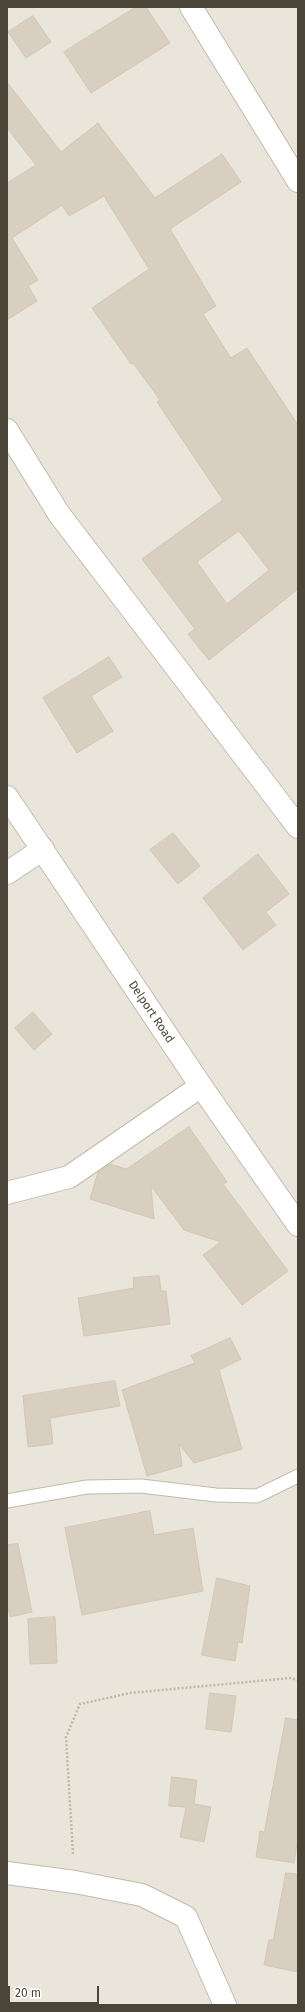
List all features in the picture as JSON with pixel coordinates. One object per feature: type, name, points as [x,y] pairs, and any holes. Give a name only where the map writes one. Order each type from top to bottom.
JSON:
[{"type":"street","points":[[191,7],[298,182]]},
{"type":"street","points":[[7,430],[59,514],[298,827]]},
{"type":"street","name":"Delport Road","points":[[7,797],[201,1086],[298,1225]]},
{"type":"street","points":[[7,873],[43,849]]},
{"type":"street","points":[[7,1193],[69,1177],[201,1086]]},
{"type":"street","points":[[7,1873],[75,1882],[142,1895],[186,1917],[225,2005]]},
{"type":"lane","points":[[7,1501],[87,1487],[141,1486],[216,1495],[257,1496],[298,1476]]},
{"type":"path","points":[[75,1882],[66,1737],[80,1704],[130,1693],[290,1678],[298,1680]]},
{"type":"shaded area","points":[[7,7],[298,7],[298,2005],[7,2005]]},
{"type":"building","points":[[136,7],[146,7],[170,43],[91,93],[64,52]]},
{"type":"building","points":[[33,16],[51,42],[26,58],[8,32]]},
{"type":"building","points":[[7,82],[61,152],[98,123],[155,198],[222,154],[241,182],[170,229],[216,306],[203,314],[231,358],[247,348],[298,425],[298,589],[209,660],[188,634],[195,629],[142,559],[223,500],[157,402],[160,400],[133,363],[131,364],[92,308],[149,269],[104,196],[69,216],[62,205],[12,238],[38,280],[28,286],[37,301],[7,320],[7,183],[36,165],[7,128]],"holes":[[[239,531],[269,570],[227,604],[197,562]]]},
{"type":"building","points":[[109,657],[122,677],[91,696],[113,731],[77,753],[43,698]]},
{"type":"building","points":[[173,833],[200,866],[178,884],[150,850]]},
{"type":"building","points":[[258,854],[289,894],[266,912],[276,925],[243,950],[203,898]]},
{"type":"building","points":[[33,1012],[52,1034],[34,1050],[15,1028]]},
{"type":"building","points":[[189,1127],[227,1182],[223,1184],[288,1271],[242,1305],[203,1255],[221,1242],[184,1230],[151,1186],[154,1219],[90,1199],[98,1172],[110,1164],[126,1169]]},
{"type":"building","points":[[159,1276],[161,1291],[166,1291],[170,1324],[84,1336],[78,1298],[134,1288],[133,1278]]},
{"type":"building","points":[[230,1338],[241,1359],[219,1370],[242,1449],[194,1463],[179,1444],[182,1466],[147,1476],[122,1390],[195,1363],[191,1356]]},
{"type":"building","points":[[115,1381],[120,1406],[50,1418],[53,1444],[28,1447],[23,1396]]},
{"type":"building","points":[[150,1511],[154,1535],[193,1528],[203,1591],[82,1615],[65,1528]]},
{"type":"building","points":[[18,1544],[32,1612],[10,1617],[7,1604],[7,1545]]},
{"type":"building","points":[[217,1578],[250,1586],[242,1643],[238,1642],[235,1661],[202,1655]]},
{"type":"building","points":[[55,1617],[57,1663],[30,1664],[28,1619]]},
{"type":"building","points":[[210,1693],[236,1696],[231,1732],[206,1729]]},
{"type":"building","points":[[286,1718],[298,1720],[298,1838],[294,1863],[256,1857],[260,1831],[264,1832]]},
{"type":"building","points":[[172,1777],[197,1780],[194,1804],[211,1807],[204,1842],[180,1837],[186,1807],[169,1806]]},
{"type":"building","points":[[286,1873],[298,1874],[298,1972],[264,1965],[269,1940],[273,1940]]}]
